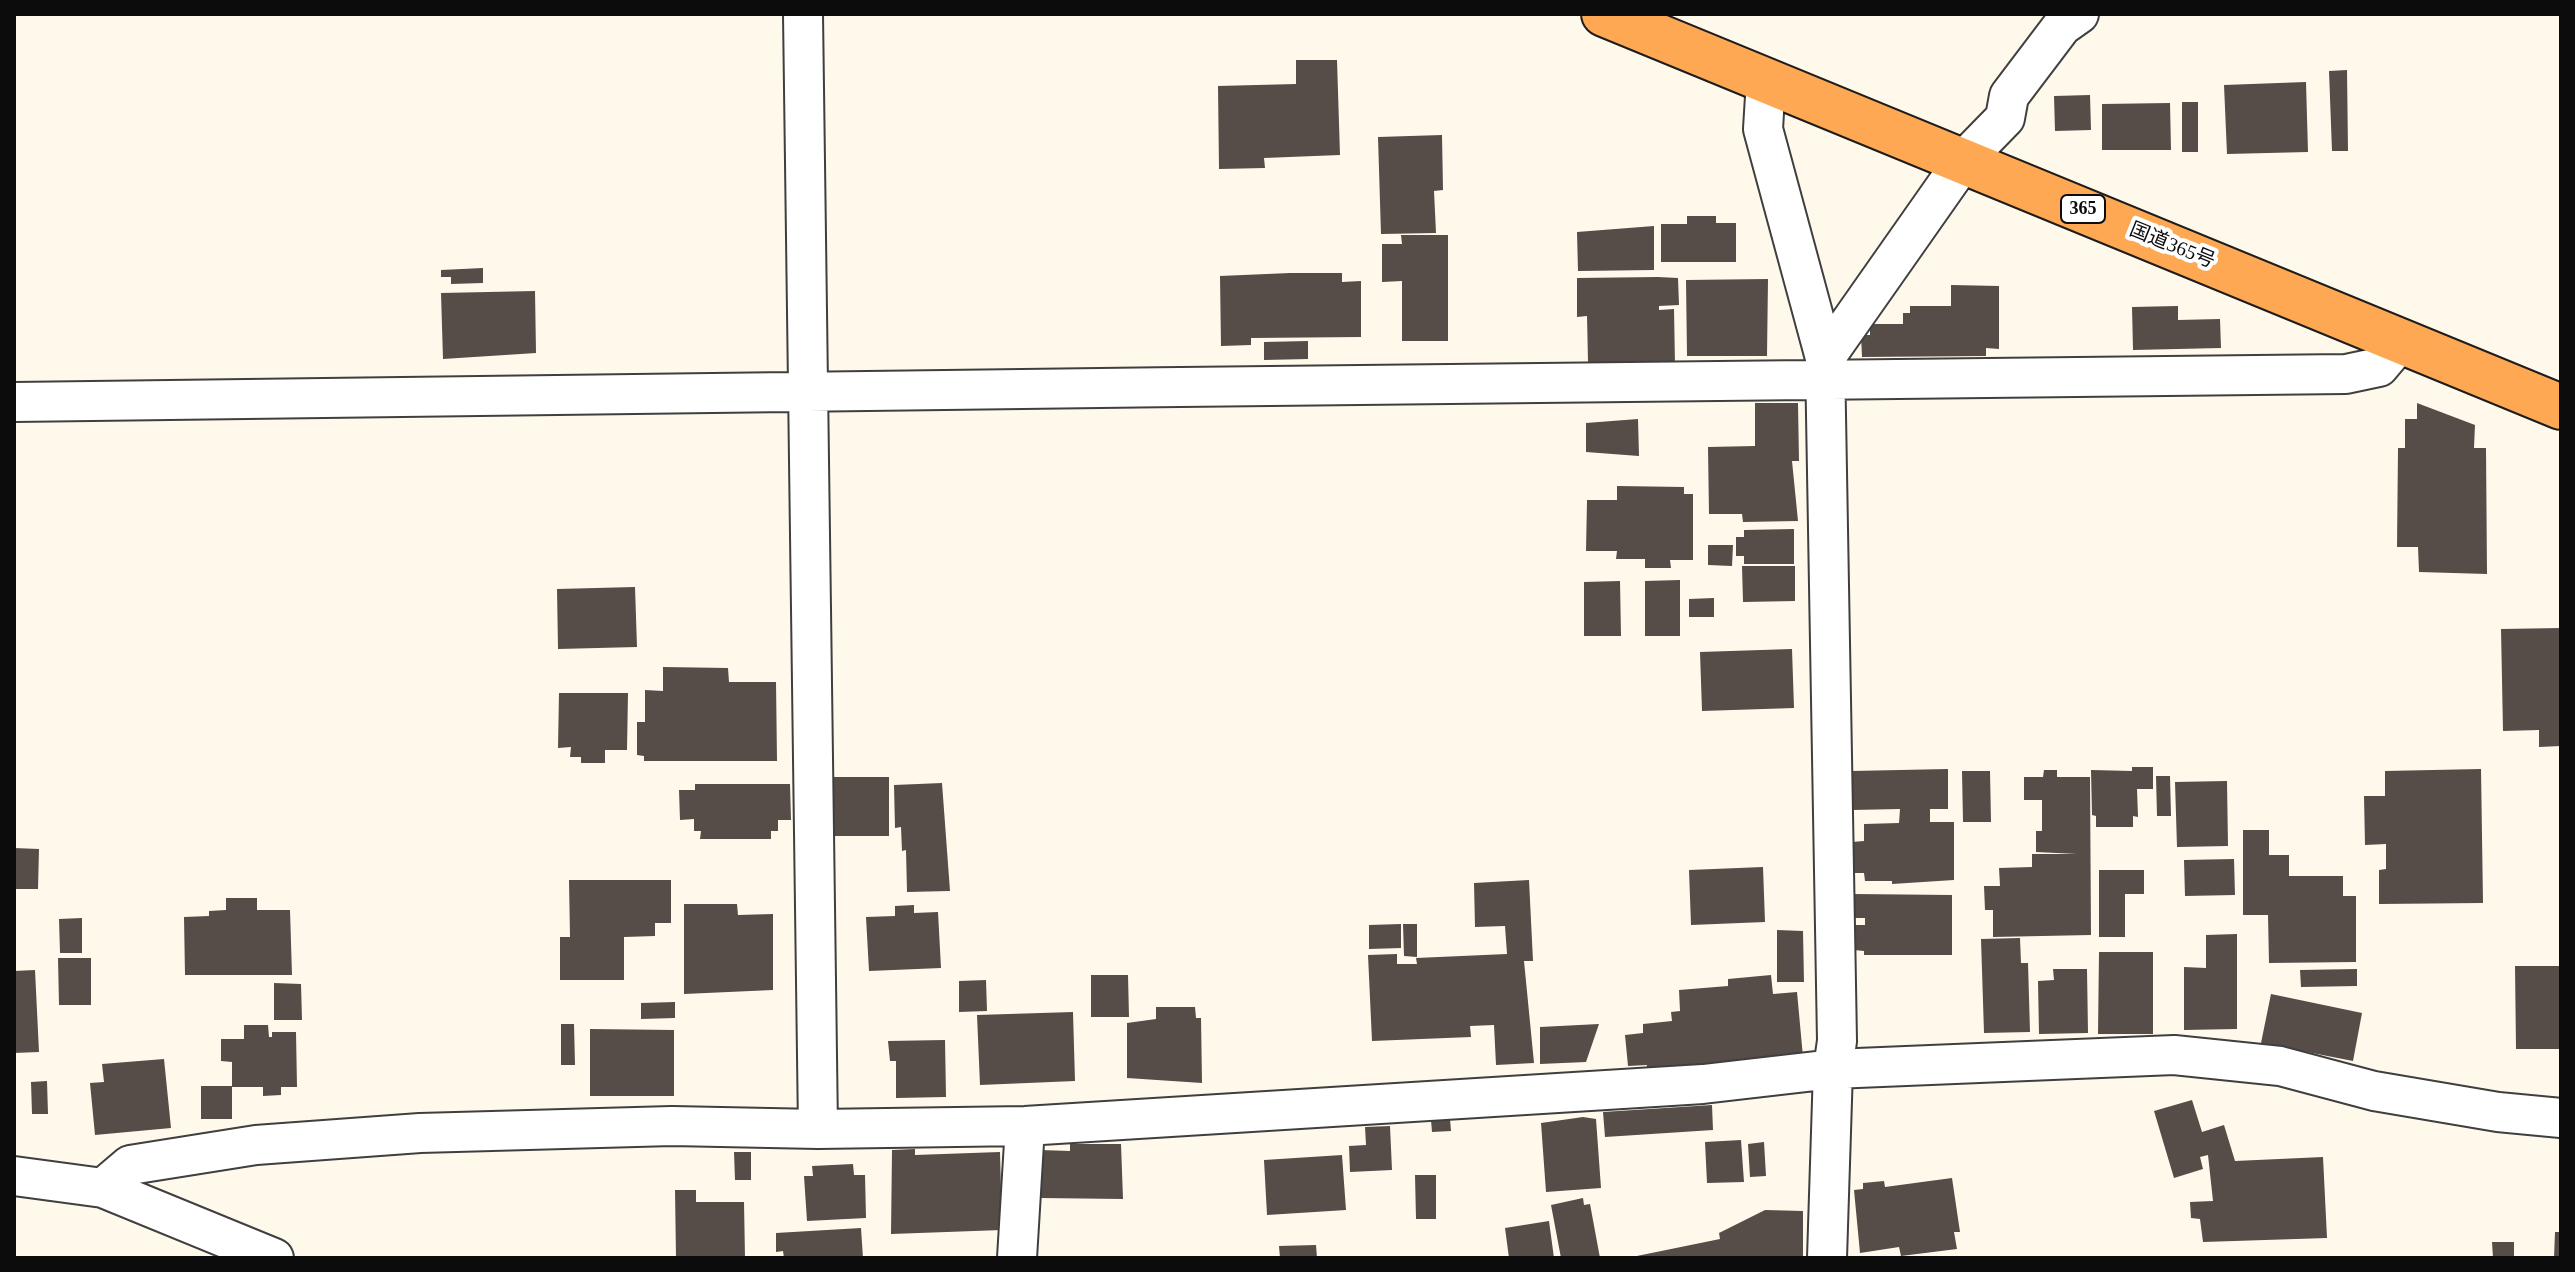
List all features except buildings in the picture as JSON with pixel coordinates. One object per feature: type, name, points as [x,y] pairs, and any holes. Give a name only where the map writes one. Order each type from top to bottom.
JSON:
[{"type":"highway","name":"国道365号","points":[[1604,14],[2561,407]]},
{"type":"street","points":[[803,14],[818,1129]]},
{"type":"street","points":[[1824,367],[1964,160],[2005,118],[2009,96],[2062,26],[2079,14]]},
{"type":"street","points":[[1766,80],[1763,129],[1824,367],[1837,1041],[1833,1069],[1827,1258]]},
{"type":"street","points":[[14,402],[808,395],[1824,367],[2346,374],[2379,367],[2401,341]]},
{"type":"street","points":[[103,1188],[130,1165],[256,1145],[501,1128],[1025,1126],[1688,1085],[1833,1069],[2174,1055],[2280,1066],[2374,1091],[2498,1112],[2561,1118]]},
{"type":"street","points":[[1017,1258],[1025,1126]]},
{"type":"street","points":[[14,1176],[103,1188],[274,1258]]}]
